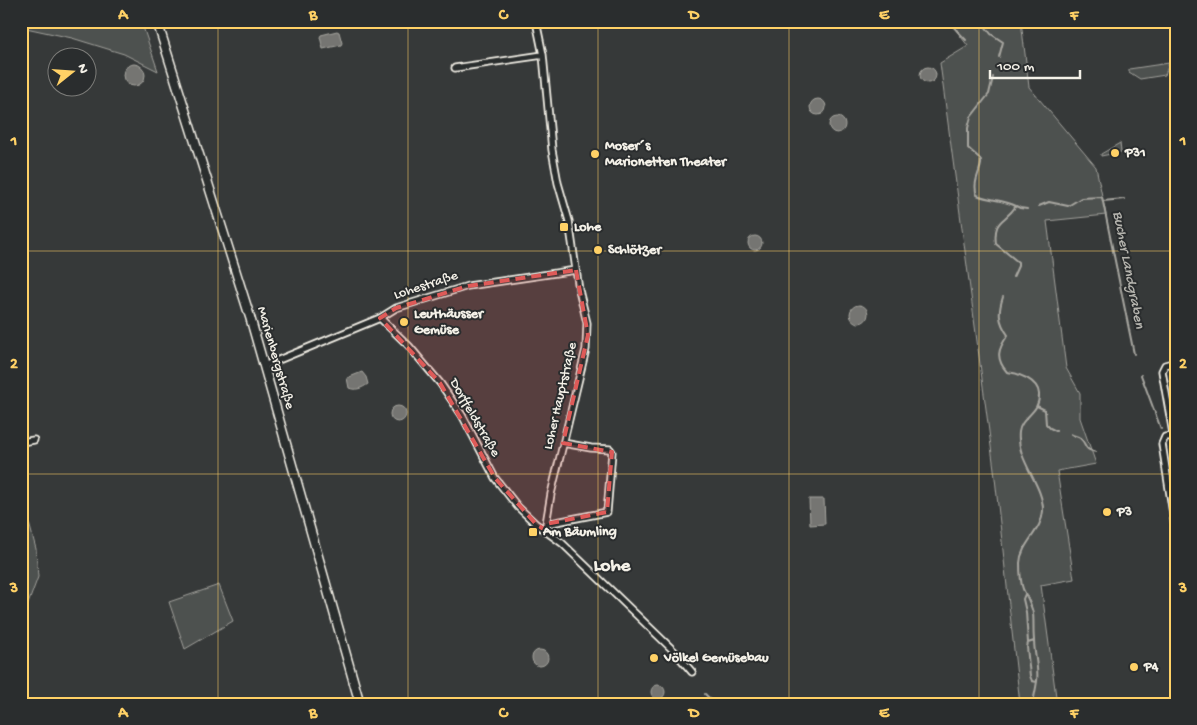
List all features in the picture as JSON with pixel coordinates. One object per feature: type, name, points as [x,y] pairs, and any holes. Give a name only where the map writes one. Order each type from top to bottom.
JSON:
[{"type":"main road","name":"Marienbergstraße","points":[[157,21],[264,366],[360,704]]},
{"type":"street","name":"Loher Hauptstraße","points":[[536,21],[543,55],[552,150],[558,183],[569,220],[579,290],[588,335],[550,494],[546,527]]},
{"type":"street","points":[[455,68],[543,55]]},
{"type":"street","name":"Lohestraße","points":[[264,366],[380,318],[396,308],[468,286],[576,270]]},
{"type":"street","name":"Dorffeldstraße","points":[[380,318],[409,346],[446,390],[462,415],[489,467],[502,488],[518,507],[546,527],[674,651],[692,672]]},
{"type":"street","points":[[1176,362],[1165,365],[1162,371],[1176,451]]},
{"type":"street","points":[[1174,436],[1165,438],[1162,444],[1176,533]]},
{"type":"street","points":[[21,442],[34,440]]},
{"type":"street","points":[[546,527],[607,512],[612,452],[610,449],[563,443]]},
{"type":"highlighted area","points":[[576,270],[588,335],[563,443],[612,452],[607,512],[546,524],[545,530],[536,524],[495,478],[440,383],[380,318],[396,308],[468,286]]},
{"type":"shaded area","points":[[21,21],[141,21],[158,71],[124,54],[72,38],[26,28],[21,42]]},
{"type":"shaded area","points":[[949,21],[1021,21],[1029,87],[1096,167],[1106,215],[1047,221],[1066,368],[1080,393],[1080,418],[1096,464],[1057,471],[1074,579],[1041,585],[1057,704],[1020,704],[994,469],[940,63],[968,46]]},
{"type":"shaded area","points":[[339,32],[341,45],[323,49],[321,35]]},
{"type":"shaded area","points":[[1169,63],[1165,75],[1140,79],[1129,72],[1129,69]]},
{"type":"shaded area","points":[[130,64],[138,64],[145,71],[145,79],[138,86],[130,86],[123,79],[123,71]]},
{"type":"shaded area","points":[[928,67],[934,69],[936,75],[934,81],[928,83],[922,81],[920,75],[922,69]]},
{"type":"shaded area","points":[[818,99],[826,107],[818,115],[810,107]]},
{"type":"shaded area","points":[[837,117],[845,125],[837,133],[829,125]]},
{"type":"shaded area","points":[[1120,143],[1121,152],[1101,156],[1101,154]]},
{"type":"shaded area","points":[[752,236],[758,236],[762,243],[758,250],[752,250],[748,246],[748,240]]},
{"type":"shaded area","points":[[859,305],[865,308],[868,314],[865,320],[859,323],[853,320],[850,314],[853,308]]},
{"type":"shaded area","points":[[362,372],[368,384],[359,389],[349,388],[347,378]]},
{"type":"shaded area","points":[[398,406],[406,414],[398,422],[390,414]]},
{"type":"shaded area","points":[[21,493],[36,549],[38,577],[21,623]]},
{"type":"shaded area","points":[[809,499],[824,499],[825,524],[810,525]]},
{"type":"shaded area","points":[[219,585],[233,621],[185,649],[169,602]]},
{"type":"shaded area","points":[[537,650],[543,650],[548,655],[546,664],[537,666],[532,661],[532,655]]},
{"type":"shaded area","points":[[658,685],[663,687],[665,692],[663,697],[658,699],[653,697],[651,692],[653,687]]},
{"type":"waterway","points":[[948,21],[966,40]]},
{"type":"waterway","points":[[981,21],[991,34],[1003,42],[999,57]]},
{"type":"waterway","points":[[993,77],[989,94],[971,117],[968,128],[968,148],[981,162],[976,184],[977,195],[1016,206],[996,229],[996,244],[1018,262],[1013,277]]},
{"type":"waterway","name":"Bucher Landgraben","points":[[1039,206],[1049,202],[1068,206],[1081,198],[1102,197],[1134,354]]},
{"type":"waterway","points":[[1103,201],[1124,199]]},
{"type":"waterway","name":"Bucher Landgraben","points":[[1016,206],[1027,209]]},
{"type":"waterway","name":"Bucher Landgraben","points":[[1003,297],[1000,316],[1002,325],[1008,335],[1000,349],[999,358],[1007,372],[1027,378],[1035,385],[1039,394],[1037,406],[1023,422],[1019,432],[1019,443],[1022,453],[1039,492],[1043,511],[1039,525],[1024,549],[1020,563],[1022,586],[1033,613],[1037,666],[1037,684],[1033,704]]},
{"type":"waterway","name":"Bucher Landgraben","points":[[1141,375],[1161,429]]},
{"type":"waterway","points":[[1037,406],[1045,410],[1046,424],[1056,431]]},
{"type":"waterway","points":[[1071,434],[1080,438],[1089,450],[1096,452]]},
{"type":"waterway","name":"Bucher Landgraben","points":[[1025,594],[1023,599],[1026,612],[1028,643]]},
{"type":"waterway","name":"Bucher Landgraben","points":[[1034,641],[1028,643],[1027,647],[1030,676],[1032,681],[1037,682]]},
{"type":"waterway","points":[[705,694],[715,704]]},
{"type":"place","name":"P31","points":[[1115,153]]},
{"type":"place","name":"Moser´s Marionetten Theater","points":[[595,154]]},
{"type":"place","name":"Lohe","points":[[564,227]]},
{"type":"place","name":"Schlötzer","points":[[598,250]]},
{"type":"place","name":"Leuthäusser Gemüse","points":[[404,322]]},
{"type":"place","name":"P3","points":[[1107,512]]},
{"type":"place","name":"Am Bäumling","points":[[533,532]]},
{"type":"place","name":"Völkel Gemüsebau","points":[[654,658]]},
{"type":"place","name":"P4","points":[[1134,667]]},
{"type":"district","name":"Lohe","points":[[612,566]]}]
